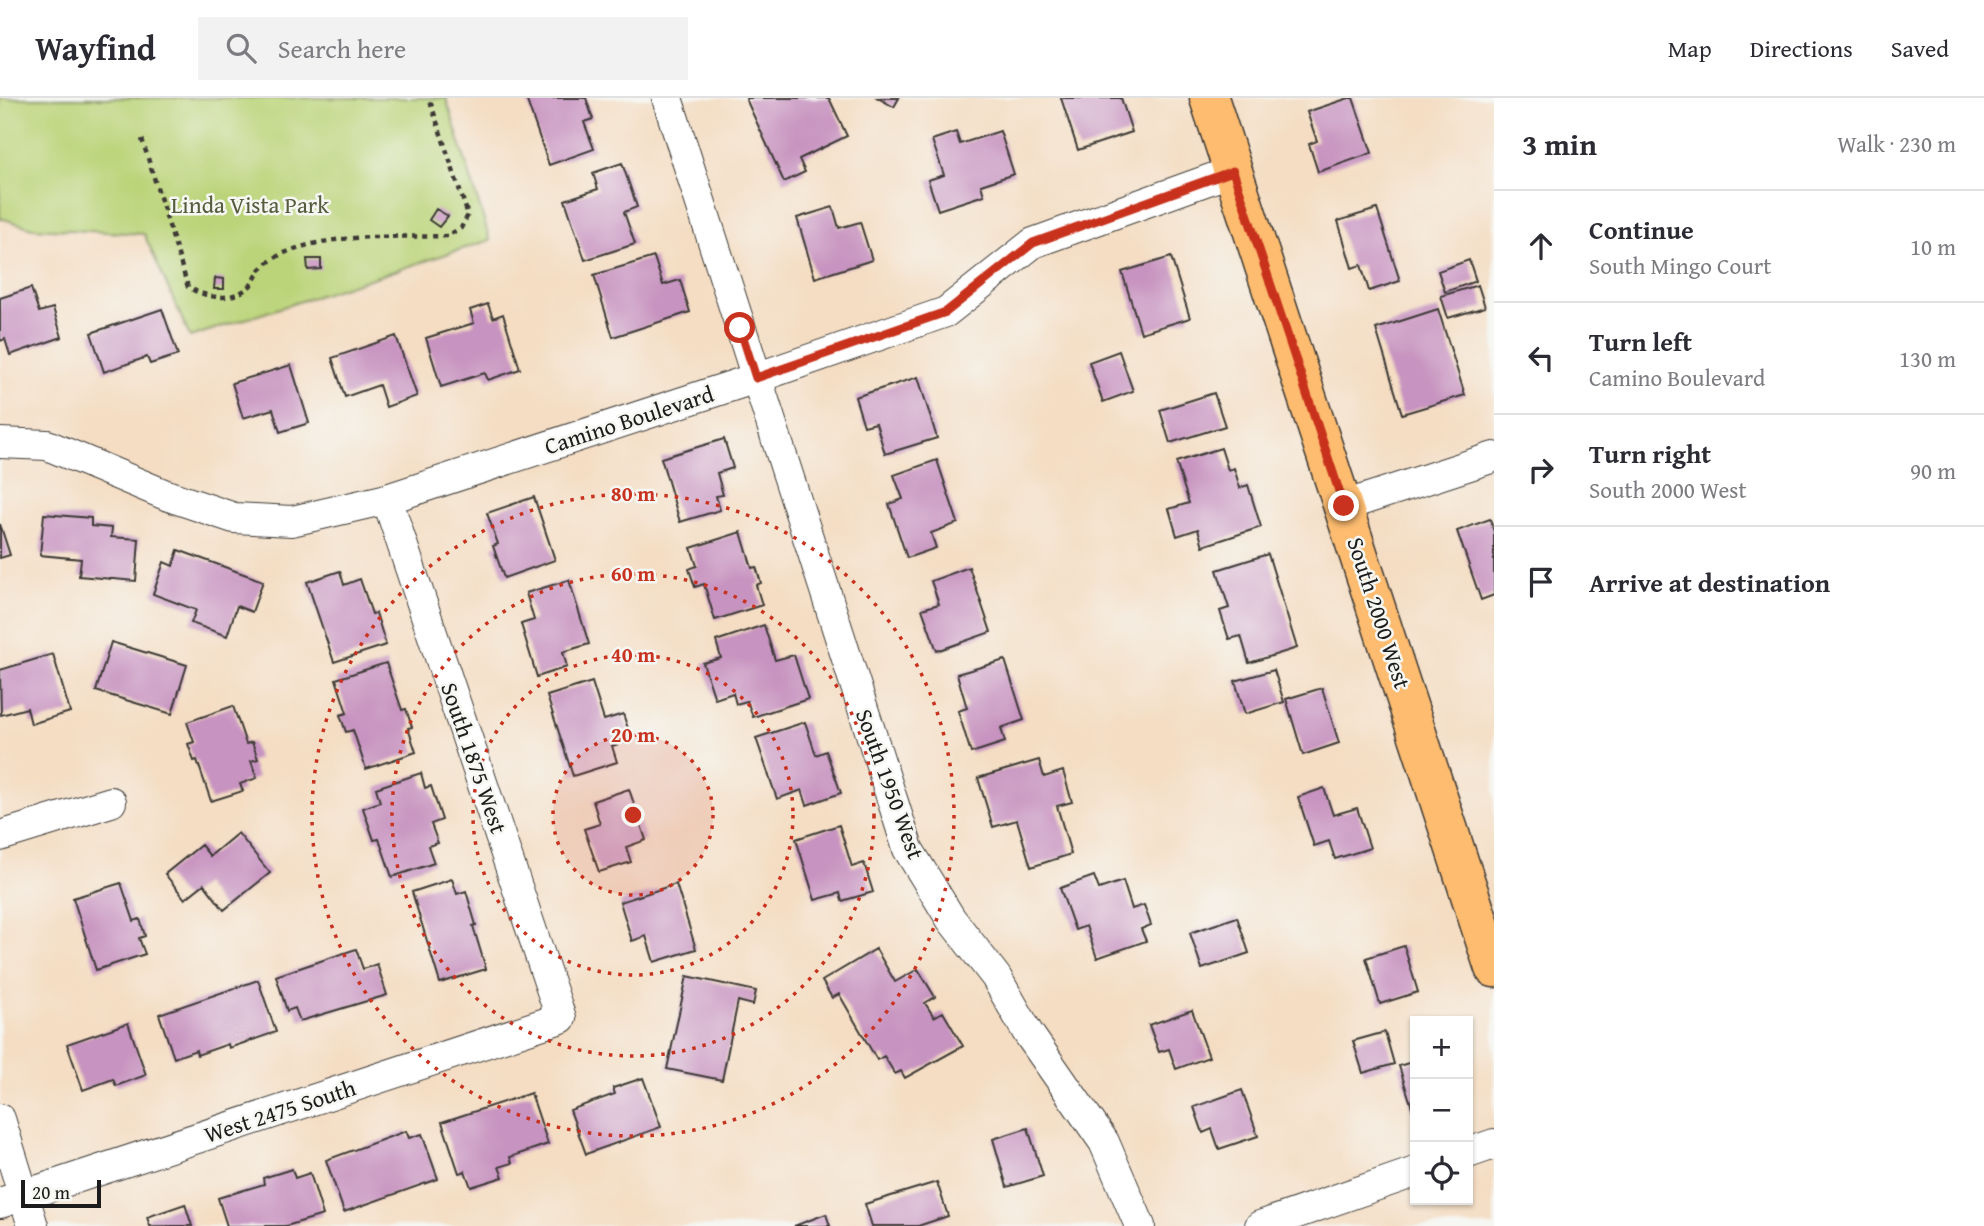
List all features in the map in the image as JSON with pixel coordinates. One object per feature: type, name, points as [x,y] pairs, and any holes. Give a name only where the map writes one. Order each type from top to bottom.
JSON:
[{"type":"main road","name":"South 2000 West","points":[[1209,98],[1494,968]]},
{"type":"street","name":"South 1950 West","points":[[667,98],[908,849],[951,919],[996,976],[1028,1033],[1104,1142],[1140,1226]]},
{"type":"street","name":"Camino Boulevard","points":[[0,443],[47,445],[166,495],[234,518],[292,521],[387,499],[756,378],[946,312],[1033,243],[1233,171]]},
{"type":"street","points":[[1344,506],[1494,457]]},
{"type":"street","name":"South 1875 West","points":[[387,499],[561,1018]]},
{"type":"street","points":[[0,836],[111,802]]},
{"type":"street","name":"West 2475 South","points":[[12,1200],[561,1018]]},
{"type":"street","points":[[0,1119],[12,1200],[33,1226]]},
{"type":"street","points":[[1473,1151],[1494,1144]]},
{"type":"street","points":[[1260,1226],[1410,1174]]},
{"type":"path","points":[[142,139],[188,287],[204,297],[223,298],[249,288],[261,269],[278,256],[304,246],[326,240],[447,236],[461,228],[468,215],[429,98]]},
{"type":"green space","name":"Linda Vista Park","points":[[0,98],[446,98],[490,240],[190,337],[144,234],[33,228],[0,218]]},
{"type":"building","points":[[526,98],[586,98],[593,119],[584,122],[594,149],[549,165]]},
{"type":"building","points":[[829,98],[847,136],[799,159],[805,172],[784,182],[746,99]]},
{"type":"building","points":[[878,98],[899,98],[894,107]]},
{"type":"building","points":[[1061,98],[1121,98],[1132,132],[1078,150]]},
{"type":"building","points":[[1353,98],[1372,153],[1318,172],[1309,144],[1317,141],[1307,112]]},
{"type":"building","points":[[1000,131],[1014,174],[981,185],[984,195],[938,210],[928,180],[944,175],[932,140],[956,132],[960,144]]},
{"type":"building","points":[[622,163],[637,207],[624,212],[635,244],[585,260],[565,200],[598,189],[593,173]]},
{"type":"building","points":[[833,207],[839,228],[860,222],[872,260],[815,278],[797,218]]},
{"type":"building","points":[[436,209],[448,216],[439,227],[429,220]]},
{"type":"building","points":[[1377,209],[1400,281],[1369,291],[1361,265],[1352,268],[1338,221]]},
{"type":"building","points":[[654,257],[663,285],[680,280],[690,312],[613,337],[594,275]]},
{"type":"building","points":[[1171,257],[1190,318],[1141,333],[1122,272]]},
{"type":"building","points":[[307,259],[321,259],[321,269],[308,270]]},
{"type":"building","points":[[1469,260],[1476,281],[1445,292],[1438,271]]},
{"type":"building","points":[[215,278],[224,279],[224,289],[214,289]]},
{"type":"building","points":[[1478,285],[1485,307],[1448,318],[1441,296]]},
{"type":"building","points":[[31,288],[39,312],[53,308],[62,337],[10,355],[5,339],[0,341],[0,298]]},
{"type":"building","points":[[488,304],[493,318],[503,314],[520,369],[488,380],[485,373],[441,387],[426,338],[474,323],[470,310]]},
{"type":"building","points":[[162,309],[178,355],[150,364],[147,357],[104,372],[91,333]]},
{"type":"building","points":[[1438,309],[1465,395],[1402,414],[1376,329]]},
{"type":"building","points":[[396,336],[417,396],[386,407],[379,385],[345,397],[332,358]]},
{"type":"building","points":[[1119,351],[1133,391],[1103,402],[1089,362]]},
{"type":"building","points":[[291,365],[309,423],[280,432],[273,409],[243,418],[232,383]]},
{"type":"building","points":[[918,377],[937,438],[885,454],[876,423],[864,426],[855,397]]},
{"type":"building","points":[[1214,393],[1225,426],[1170,443],[1160,410]]},
{"type":"building","points":[[724,439],[733,468],[717,473],[723,495],[716,496],[720,510],[680,522],[661,458]]},
{"type":"building","points":[[1221,448],[1228,470],[1234,468],[1240,488],[1248,485],[1261,527],[1203,546],[1198,529],[1177,536],[1169,509],[1189,503],[1176,462]]},
{"type":"building","points":[[937,460],[958,523],[931,533],[936,548],[907,558],[889,504],[903,499],[894,475]]},
{"type":"building","points":[[534,497],[555,560],[504,578],[493,546],[498,544],[487,513]]},
{"type":"building","points":[[44,514],[91,518],[91,526],[112,528],[111,537],[139,539],[136,581],[79,576],[81,559],[40,555]]},
{"type":"building","points":[[1490,519],[1494,532],[1494,595],[1481,600],[1457,531]]},
{"type":"building","points":[[0,524],[10,555],[0,558]]},
{"type":"building","points":[[741,532],[752,568],[756,567],[761,583],[756,585],[762,605],[715,620],[704,584],[695,587],[689,569],[697,566],[691,548]]},
{"type":"building","points":[[178,550],[263,581],[252,612],[237,606],[227,636],[191,623],[196,610],[153,594],[164,562],[173,566]]},
{"type":"building","points":[[1268,554],[1297,648],[1249,663],[1241,636],[1229,639],[1220,611],[1229,608],[1217,570]]},
{"type":"building","points":[[969,567],[991,632],[937,651],[922,609],[939,604],[931,581]]},
{"type":"building","points":[[340,571],[344,585],[360,579],[372,614],[376,613],[386,645],[334,662],[307,582]]},
{"type":"building","points":[[569,580],[589,644],[563,652],[567,667],[537,677],[521,624],[534,620],[526,593]]},
{"type":"building","points":[[764,625],[775,660],[794,655],[808,699],[753,717],[747,701],[736,704],[733,693],[715,699],[703,663],[721,658],[716,641]]},
{"type":"building","points":[[111,642],[187,665],[172,714],[96,691]]},
{"type":"building","points":[[53,654],[70,712],[31,724],[27,708],[1,715],[0,670]]},
{"type":"building","points":[[1005,660],[1024,720],[1001,728],[1005,742],[971,753],[958,711],[967,708],[957,674]]},
{"type":"building","points":[[386,663],[402,710],[406,709],[412,727],[408,728],[416,752],[366,769],[353,730],[346,732],[340,715],[347,713],[336,679]]},
{"type":"building","points":[[1274,670],[1284,702],[1245,714],[1235,681]]},
{"type":"building","points":[[592,682],[604,720],[623,714],[632,740],[612,746],[617,762],[573,776],[547,696]]},
{"type":"building","points":[[1322,688],[1339,743],[1303,755],[1286,699]]},
{"type":"building","points":[[233,706],[246,744],[252,742],[258,759],[251,761],[257,778],[240,784],[243,791],[211,801],[197,760],[194,761],[188,744],[194,742],[187,722]]},
{"type":"building","points":[[805,722],[816,755],[826,751],[841,793],[807,805],[802,790],[777,799],[756,738]]},
{"type":"building","points":[[1039,760],[1044,777],[1063,771],[1072,802],[1057,806],[1071,854],[1031,867],[1017,820],[993,827],[978,778]]},
{"type":"building","points":[[421,773],[425,788],[431,786],[442,820],[431,824],[438,843],[428,846],[434,863],[392,877],[379,839],[374,840],[363,808],[380,802],[376,788]]},
{"type":"building","points":[[1324,788],[1333,815],[1357,808],[1370,848],[1335,859],[1329,841],[1314,846],[1298,797]]},
{"type":"building","points":[[629,789],[646,840],[626,847],[631,862],[599,872],[584,829],[600,824],[593,801]]},
{"type":"building","points":[[839,825],[852,867],[864,863],[873,892],[842,901],[840,893],[815,900],[796,839]]},
{"type":"building","points":[[238,833],[270,873],[224,910],[204,884],[185,899],[165,874],[201,845],[210,856]]},
{"type":"building","points":[[1094,876],[1099,889],[1123,881],[1132,909],[1144,905],[1151,925],[1141,929],[1146,941],[1097,958],[1086,926],[1075,930],[1060,888]]},
{"type":"building","points":[[452,879],[457,894],[466,891],[486,969],[440,983],[412,892]]},
{"type":"building","points":[[121,883],[134,921],[140,919],[145,936],[139,938],[145,954],[96,970],[73,898]]},
{"type":"building","points":[[676,884],[696,949],[654,962],[646,936],[632,941],[620,902]]},
{"type":"building","points":[[1237,917],[1249,953],[1202,969],[1190,933]]},
{"type":"building","points":[[1404,946],[1418,992],[1380,1004],[1366,958]]},
{"type":"building","points":[[356,949],[363,969],[377,964],[387,995],[300,1021],[295,1008],[287,1011],[276,976]]},
{"type":"building","points":[[876,949],[895,982],[918,969],[935,997],[925,1003],[934,1017],[943,1012],[963,1046],[905,1078],[901,1071],[895,1074],[884,1056],[877,1060],[839,994],[832,998],[822,981]]},
{"type":"building","points":[[687,976],[756,991],[753,1005],[738,1001],[722,1080],[667,1069]]},
{"type":"building","points":[[258,980],[276,1032],[229,1048],[228,1044],[197,1055],[196,1050],[174,1058],[159,1014]]},
{"type":"building","points":[[1192,1010],[1209,1057],[1176,1069],[1169,1049],[1159,1052],[1149,1025]]},
{"type":"building","points":[[128,1023],[146,1075],[116,1086],[113,1079],[83,1090],[67,1044]]},
{"type":"building","points":[[1385,1032],[1394,1064],[1363,1073],[1353,1041]]},
{"type":"building","points":[[1410,1063],[1410,1101],[1399,1066]]},
{"type":"building","points":[[643,1078],[661,1127],[586,1154],[570,1110],[615,1094],[613,1088]]},
{"type":"building","points":[[1242,1090],[1258,1136],[1219,1149],[1212,1129],[1203,1133],[1194,1107]]},
{"type":"building","points":[[531,1093],[548,1144],[510,1157],[512,1163],[499,1167],[503,1177],[471,1187],[465,1171],[459,1173],[442,1122]]},
{"type":"building","points":[[1028,1128],[1043,1176],[1007,1187],[993,1139]]},
{"type":"building","points":[[406,1131],[409,1138],[422,1134],[438,1179],[344,1212],[326,1160]]},
{"type":"building","points":[[292,1169],[295,1178],[310,1173],[323,1215],[286,1226],[227,1226],[218,1198],[264,1184],[263,1178]]},
{"type":"building","points":[[937,1182],[948,1216],[918,1226],[872,1226],[865,1204]]},
{"type":"building","points":[[185,1204],[192,1226],[150,1226],[147,1217]]},
{"type":"building","points":[[826,1214],[830,1226],[794,1226]]},
{"type":"route","points":[[740,328],[756,378],[946,312],[1033,243],[1233,171],[1344,506]]}]
